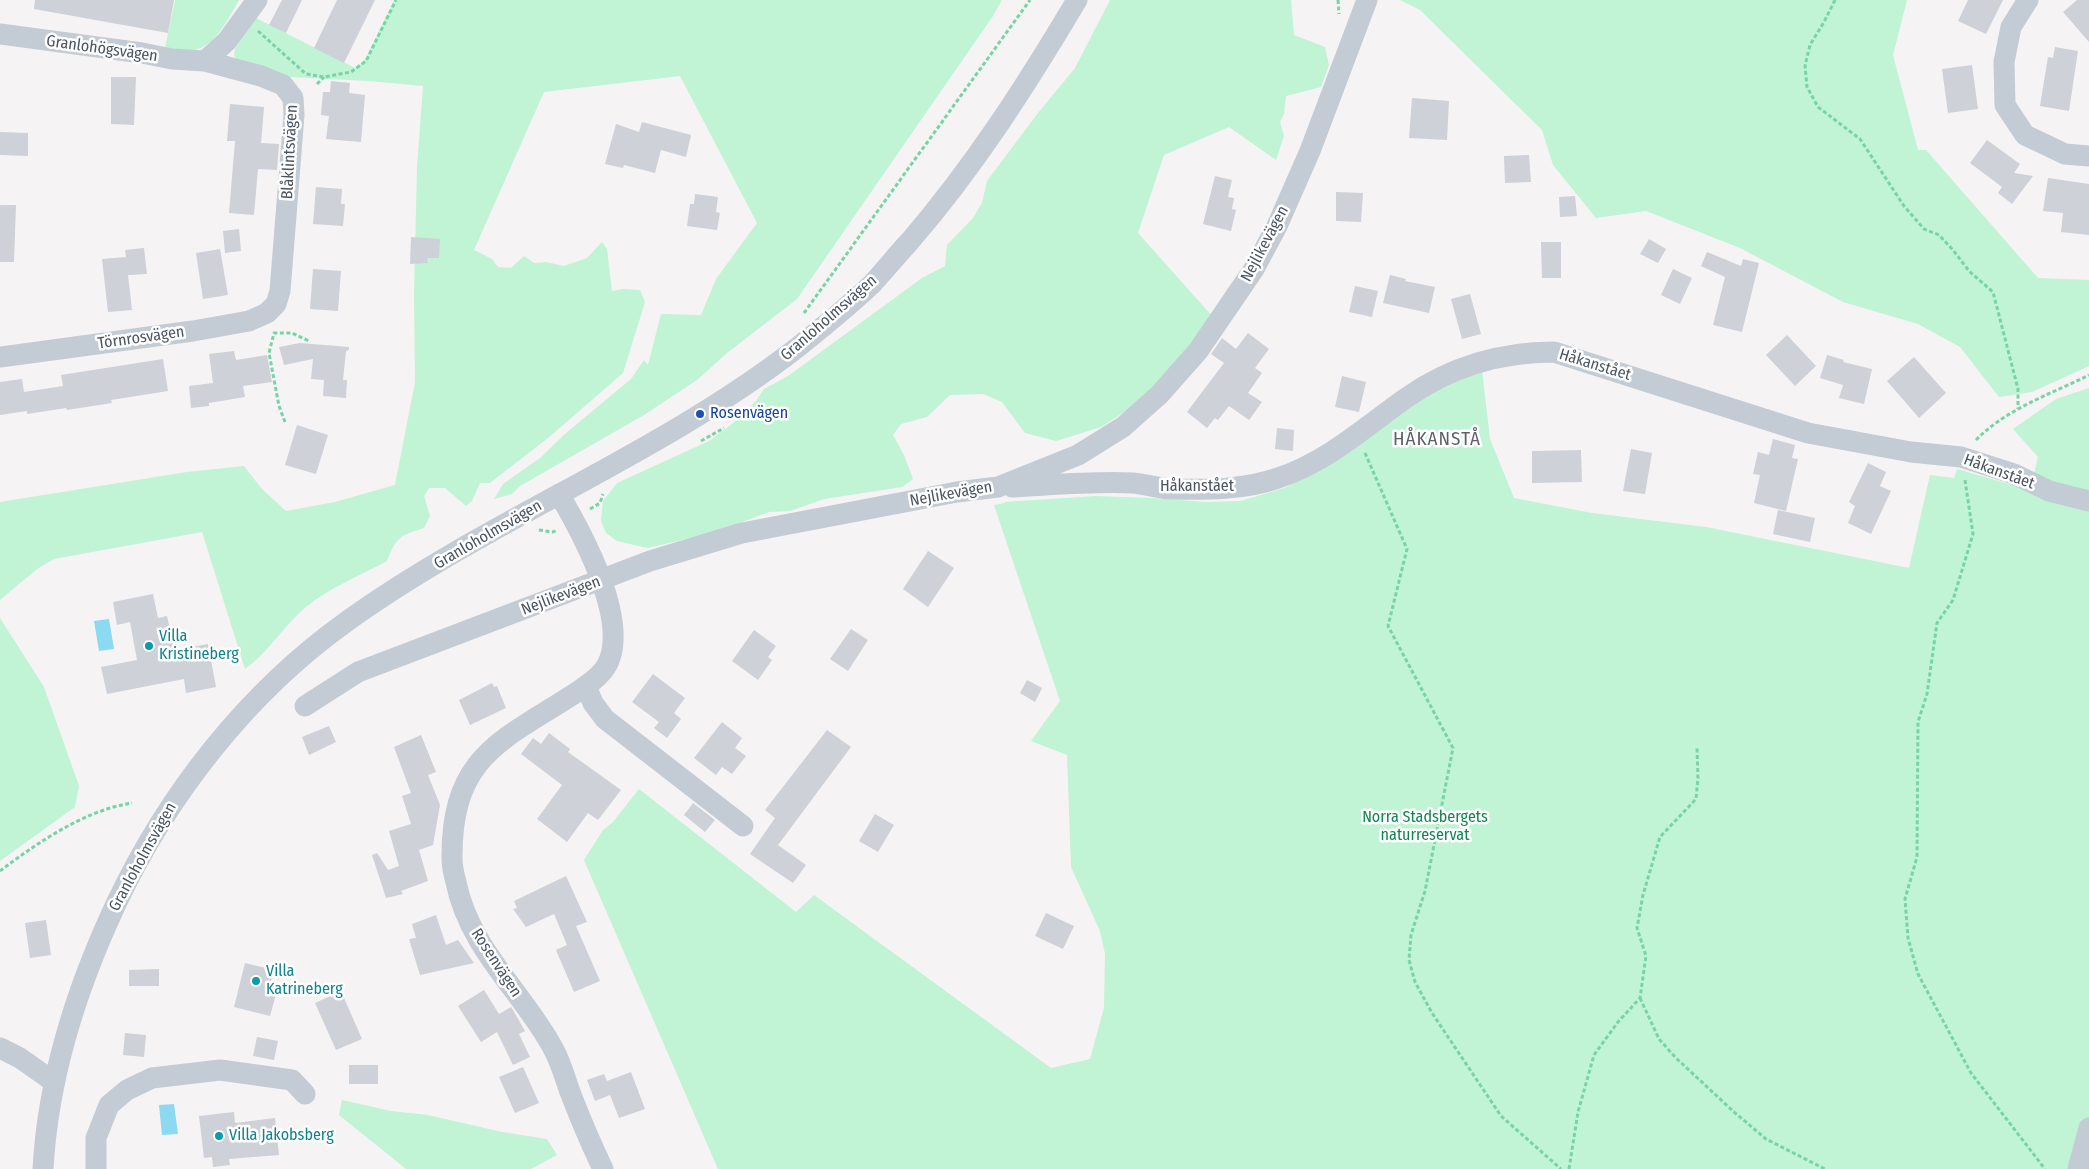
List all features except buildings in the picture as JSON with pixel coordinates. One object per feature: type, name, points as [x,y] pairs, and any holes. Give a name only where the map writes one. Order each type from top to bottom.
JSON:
[{"type":"street","points":[[205,61],[227,41],[257,0]]},
{"type":"street","name":"Granloholmsvägen","points":[[43,1169],[54,1082],[79,992],[103,932],[128,877],[153,833],[182,788],[232,726],[299,660],[343,624],[390,592],[718,405],[801,345],[872,283],[940,206],[1032,75],[1076,0]]},
{"type":"street","name":"Nejlikevägen","points":[[305,706],[358,672],[650,561],[742,533],[957,492],[998,487],[1078,454],[1123,427],[1158,395],[1198,351],[1254,269],[1277,226],[1310,151],[1367,0]]},
{"type":"street","points":[[2028,0],[2011,27],[2004,62],[2005,105],[2025,135],[2066,154],[2089,156]]},
{"type":"street","name":"Granlohögsvägen","points":[[0,34],[172,59],[205,61]]},
{"type":"street","name":"Blåklintsvägen","points":[[205,61],[261,76],[283,85],[293,98],[294,115],[286,229],[280,291],[276,304]]},
{"type":"street","name":"Törnrosvägen","points":[[0,357],[193,331],[250,321],[267,313],[276,304]]},
{"type":"street","name":"Håkanstået","points":[[998,487],[1133,484],[1169,489],[1236,488],[1278,478],[1316,461],[1357,435],[1407,397],[1446,374],[1482,361],[1519,354],[1554,352],[1808,433],[1911,452],[1961,456],[2014,474],[2049,491],[2089,501]]},
{"type":"street","name":"Rosenvägen","points":[[559,494],[574,519],[587,547],[609,604],[613,639],[610,659],[598,678],[506,737],[479,761],[462,789],[453,825],[451,861],[459,898],[478,940],[530,1012],[555,1051],[588,1138],[603,1169]]},
{"type":"street","points":[[586,686],[593,703],[605,719],[743,826]]},
{"type":"street","points":[[0,1048],[20,1058],[54,1082]]},
{"type":"street","points":[[96,1169],[96,1138],[110,1105],[127,1090],[152,1078],[220,1070],[292,1080],[305,1094]]},
{"type":"street","points":[[2078,1169],[2089,1128]]},
{"type":"path","points":[[244,19],[306,74],[324,77],[350,72],[366,61],[396,0]]},
{"type":"path","points":[[1835,0],[1810,45],[1806,66],[1807,87],[1818,107],[1860,139],[1904,206],[1924,229],[1939,235],[1969,271],[1993,292],[2018,389],[2018,409]]},
{"type":"path","points":[[317,84],[324,77]]},
{"type":"path","points":[[285,422],[279,406],[269,353],[274,333],[292,333],[309,341]]},
{"type":"path","points":[[2045,1169],[1971,1073],[1918,974],[1908,938],[1905,899],[1917,857],[1918,722],[1927,694],[1937,623],[1953,600],[1973,534],[1961,456],[1984,432],[2018,409],[2089,375]]},
{"type":"path","points":[[699,442],[724,428]]},
{"type":"path","points":[[1357,435],[1407,549],[1388,626],[1454,748],[1425,891],[1411,935],[1409,960],[1415,982],[1432,1013],[1501,1116],[1561,1169]]},
{"type":"path","points":[[532,530],[553,532],[600,503],[605,489]]},
{"type":"path","points":[[1697,748],[1698,778],[1696,798],[1660,837],[1643,895],[1637,928],[1646,956],[1640,998],[1660,1039],[1676,1058],[1734,1112],[1766,1139],[1825,1169]]},
{"type":"path","points":[[0,871],[22,854],[81,820],[102,810],[132,803]]},
{"type":"path","points":[[1569,1169],[1578,1112],[1594,1055],[1618,1022],[1640,998]]},
{"type":"green space","points":[[175,0],[239,0],[215,38],[201,48],[186,50],[165,48]]},
{"type":"green space","points":[[394,0],[1002,0],[993,16],[797,299],[727,353],[697,380],[644,415],[520,486],[512,494],[494,499],[503,484],[540,458],[566,433],[631,379],[644,360],[648,365],[661,314],[701,315],[716,279],[757,223],[680,76],[544,92],[474,250],[492,259],[498,267],[511,268],[524,256],[534,263],[546,262],[564,266],[587,258],[602,242],[607,249],[612,291],[623,289],[640,290],[645,302],[623,373],[548,438],[490,483],[480,483],[472,501],[466,506],[445,488],[429,488],[424,496],[430,516],[424,528],[400,538],[393,547],[387,561],[336,587],[307,606],[291,621],[262,655],[245,669],[202,532],[54,559],[37,569],[0,600],[0,502],[187,472],[244,466],[262,489],[286,511],[335,502],[395,485],[415,382],[414,294],[417,167],[423,86],[288,77],[242,65],[234,56],[235,49],[256,18],[355,68],[365,60]]},
{"type":"green space","points":[[1110,0],[1291,0],[1294,35],[1325,47],[1329,65],[1321,87],[1286,96],[1284,114],[1280,122],[1284,136],[1276,160],[1229,127],[1164,155],[1138,233],[1213,317],[1177,367],[1129,409],[1101,427],[1056,441],[1025,433],[1002,402],[983,394],[950,395],[927,417],[901,424],[893,435],[904,455],[913,479],[902,487],[824,499],[790,511],[769,512],[709,534],[647,548],[617,541],[606,533],[601,521],[603,501],[617,483],[709,441],[732,424],[756,401],[764,389],[788,376],[922,278],[945,266],[947,245],[973,218],[982,203],[987,181],[1038,113],[1075,68]]},
{"type":"green space","points":[[1400,0],[1907,0],[1893,55],[1918,150],[1926,150],[2038,278],[2089,280],[2089,366],[2032,392],[1999,397],[1960,347],[1918,324],[1843,302],[1740,248],[1646,211],[1596,218],[1553,165],[1542,130],[1420,10]]},
{"type":"green space","name":"Norra Stadsbergets naturreservat","points":[[1482,370],[1490,439],[1514,498],[1592,513],[1706,527],[1909,568],[1930,475],[1954,478],[1957,469],[2030,490],[2038,457],[2013,429],[2056,399],[2089,388],[2089,1169],[718,1169],[584,860],[603,830],[613,822],[639,789],[796,912],[814,895],[1051,1068],[1090,1059],[1104,1008],[1105,954],[1100,931],[1071,867],[1067,755],[1031,741],[1060,701],[994,505],[1005,502],[1095,496],[1208,502],[1241,501],[1284,488],[1322,469],[1420,396]]},
{"type":"green space","points":[[0,618],[44,687],[79,786],[75,807],[0,861]]},
{"type":"green space","points":[[342,1100],[391,1111],[428,1115],[502,1132],[547,1139],[557,1155],[531,1169],[406,1169],[339,1115]]},
{"type":"water","points":[[109,619],[114,649],[99,651],[94,621]]},
{"type":"water","points":[[174,1104],[178,1134],[162,1135],[159,1105]]},
{"type":"place","name":"Rosenvägen","points":[[700,414]]},
{"type":"place","name":"Villa Kristineberg","points":[[149,646]]},
{"type":"place","name":"Villa Katrineberg","points":[[256,981]]},
{"type":"place","name":"Villa Jakobsberg","points":[[219,1136]]},
{"type":"district","name":"HÅKANSTÅ","points":[[1437,440]]}]
